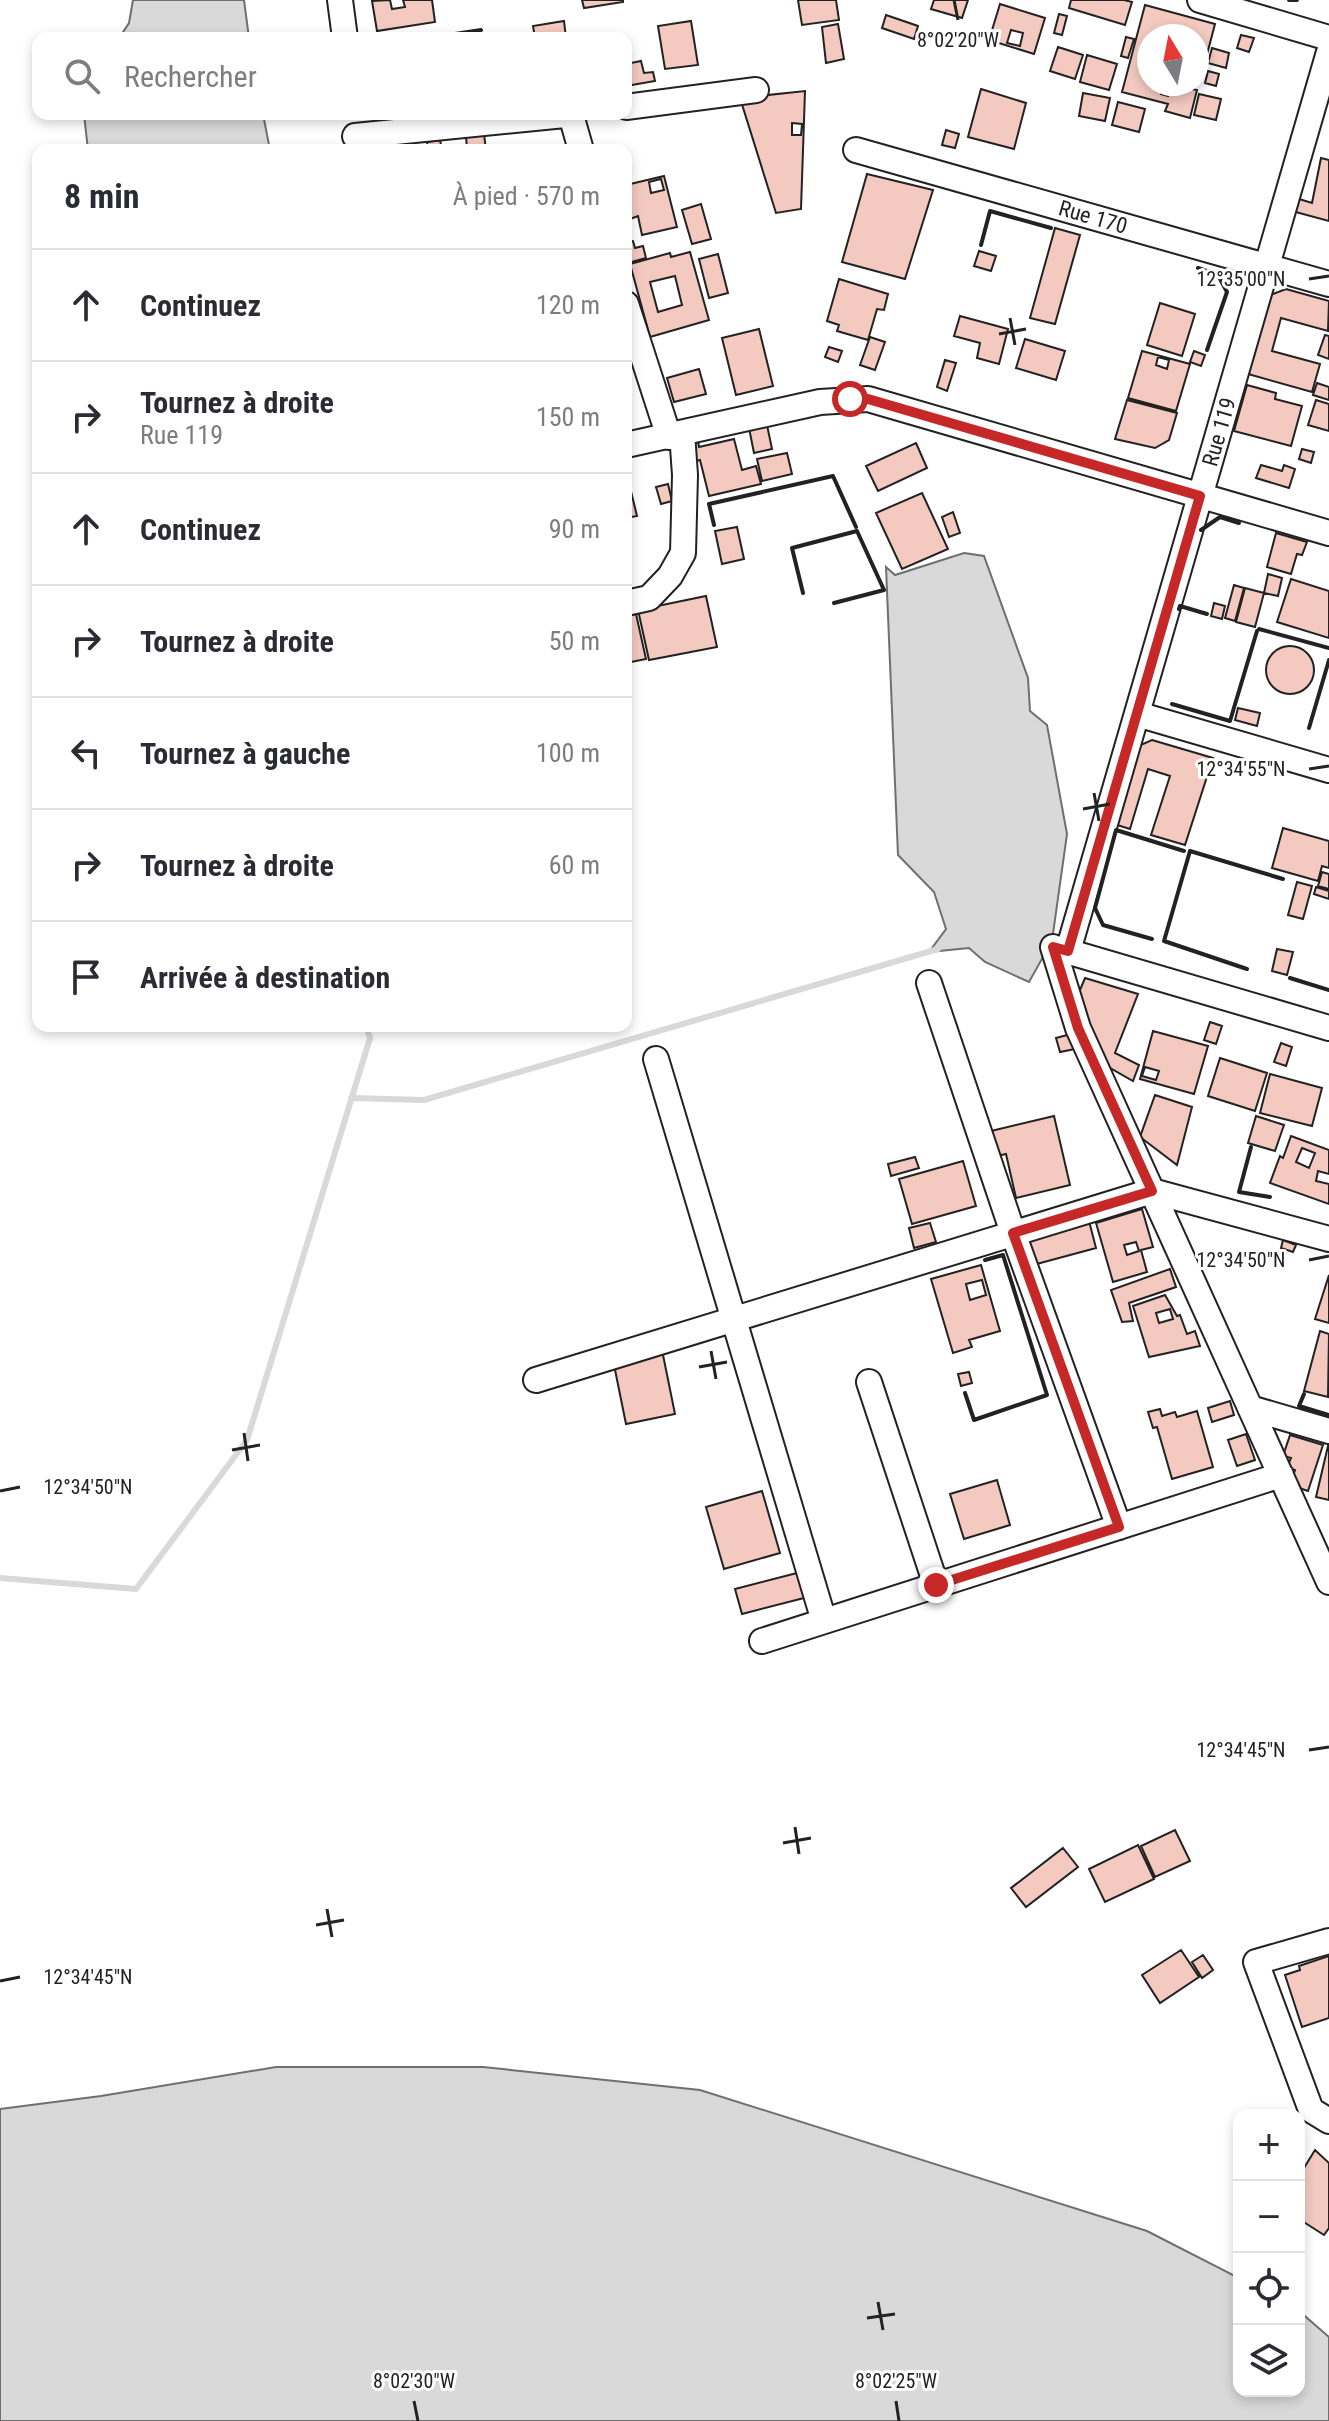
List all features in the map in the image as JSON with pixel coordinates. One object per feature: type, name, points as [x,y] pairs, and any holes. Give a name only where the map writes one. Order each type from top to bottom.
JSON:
[{"type":"street","points":[[340,0],[344,32]]},
{"type":"street","points":[[1200,0],[1329,38]]},
{"type":"street","name":"Rue 119","points":[[1061,949],[1137,714],[1329,52]]},
{"type":"street","points":[[632,106],[756,90]]},
{"type":"street","points":[[355,133],[504,120]]},
{"type":"street","points":[[574,120],[580,144]]},
{"type":"street","name":"Rue 170","points":[[856,150],[1329,284]]},
{"type":"street","points":[[632,320],[675,435],[685,475],[683,553],[670,576],[649,598],[632,602]]},
{"type":"street","points":[[632,444],[820,402],[868,399],[1329,533]]},
{"type":"street","points":[[1137,714],[1329,770]]},
{"type":"street","points":[[1329,1028],[1061,949],[1078,1028],[1329,1582]]},
{"type":"street","points":[[929,983],[1013,1233],[1119,1527]]},
{"type":"street","points":[[656,1059],[824,1621]]},
{"type":"street","points":[[536,1380],[1152,1191],[1329,1239]]},
{"type":"street","points":[[869,1382],[936,1585]]},
{"type":"street","points":[[1250,1408],[1329,1431]]},
{"type":"street","points":[[762,1641],[1281,1475]]},
{"type":"street","points":[[1329,1941],[1256,1962],[1311,2110],[1329,2121]]},
{"type":"shaded area","points":[[133,0],[244,0],[248,32],[123,32],[129,23]]},
{"type":"shaded area","points":[[85,120],[264,120],[269,144],[87,144]]},
{"type":"shaded area","points":[[964,553],[984,556],[1028,678],[1030,711],[1047,725],[1067,834],[1052,941],[1029,982],[985,962],[969,948],[929,952],[946,929],[934,892],[898,855],[886,567],[895,575]]},
{"type":"shaded area","points":[[276,2067],[483,2067],[700,2090],[1147,2231],[1233,2275],[1233,2397],[1305,2397],[1305,2316],[1329,2337],[1329,2421],[0,2421],[0,2109]]},
{"type":"building","points":[[390,0],[392,9],[405,7],[403,0],[432,0],[435,22],[377,31],[372,1]]},
{"type":"building","points":[[582,0],[623,0],[623,2],[584,8]]},
{"type":"building","points":[[798,0],[836,0],[839,20],[802,25]]},
{"type":"building","points":[[934,0],[968,0],[962,18],[931,9]]},
{"type":"building","points":[[1071,0],[1132,2],[1125,25],[1069,8]]},
{"type":"building","points":[[1000,4],[1045,18],[1034,54],[989,40]],"holes":[[[1011,30],[1023,33],[1020,46],[1007,43]]]},
{"type":"building","points":[[1145,5],[1215,24],[1209,47],[1209,24],[1140,24]]},
{"type":"building","points":[[1059,14],[1067,16],[1062,35],[1054,33]]},
{"type":"building","points":[[886,15],[918,26],[914,39],[882,28]]},
{"type":"building","points":[[564,21],[565,32],[534,32],[533,26]]},
{"type":"building","points":[[691,21],[698,65],[665,69],[658,26]]},
{"type":"building","points":[[838,24],[844,59],[826,63],[822,27]]},
{"type":"building","points":[[1137,35],[1137,96],[1122,92]]},
{"type":"building","points":[[1241,35],[1254,38],[1249,52],[1237,48]]},
{"type":"building","points":[[1126,37],[1134,39],[1128,58],[1121,56]]},
{"type":"building","points":[[1058,47],[1083,55],[1075,79],[1050,71]]},
{"type":"building","points":[[1212,48],[1229,53],[1226,68],[1209,63]]},
{"type":"building","points":[[1087,55],[1117,64],[1109,90],[1080,82]]},
{"type":"building","points":[[641,61],[644,73],[653,72],[655,81],[632,85],[632,63]]},
{"type":"building","points":[[1209,71],[1219,74],[1216,86],[1209,84]]},
{"type":"building","points":[[981,89],[1026,103],[1014,149],[968,137]]},
{"type":"building","points":[[805,91],[801,209],[776,213],[740,98]],"holes":[[[792,123],[802,124],[801,135],[792,135]]]},
{"type":"building","points":[[1083,93],[1110,98],[1105,121],[1079,116]]},
{"type":"building","points":[[1137,96],[1196,96],[1190,118],[1165,111],[1168,104]]},
{"type":"building","points":[[1199,96],[1221,99],[1216,120],[1194,115]]},
{"type":"building","points":[[1118,102],[1145,109],[1139,132],[1112,125]]},
{"type":"building","points":[[946,130],[959,134],[955,148],[942,145]]},
{"type":"building","points":[[484,134],[485,144],[467,144],[466,137]]},
{"type":"building","points":[[440,140],[441,144],[427,144]]},
{"type":"building","points":[[1321,158],[1329,160],[1329,221],[1292,211],[1296,198],[1312,203]]},
{"type":"building","points":[[867,174],[933,190],[905,279],[842,262]]},
{"type":"building","points":[[664,176],[677,227],[642,235],[638,216],[632,218],[632,184]],"holes":[[[661,179],[664,190],[651,193],[649,182]]]},
{"type":"building","points":[[701,204],[711,239],[692,244],[682,210]]},
{"type":"building","points":[[1055,228],[1080,235],[1055,324],[1030,318]]},
{"type":"building","points":[[632,241],[635,248],[643,246],[646,258],[632,262]]},
{"type":"building","points":[[979,251],[996,256],[991,271],[974,266]]},
{"type":"building","points":[[690,252],[709,320],[650,337],[632,263],[670,253],[671,257]],"holes":[[[675,276],[682,305],[658,312],[650,282]]]},
{"type":"building","points":[[718,254],[728,293],[709,298],[699,259]]},
{"type":"building","points":[[839,279],[888,294],[884,310],[877,309],[868,340],[837,331],[839,325],[827,321]]},
{"type":"building","points":[[1286,289],[1329,301],[1328,331],[1281,318],[1272,351],[1320,364],[1312,392],[1241,372],[1265,297]]},
{"type":"building","points":[[1160,303],[1195,314],[1182,356],[1147,345]]},
{"type":"building","points":[[960,316],[1008,329],[999,364],[977,358],[980,343],[954,336]]},
{"type":"building","points":[[759,329],[773,386],[736,395],[722,338]]},
{"type":"building","points":[[1325,335],[1329,336],[1329,359],[1318,355]]},
{"type":"building","points":[[870,337],[885,342],[875,370],[860,365]]},
{"type":"building","points":[[1025,339],[1065,351],[1056,380],[1016,368]]},
{"type":"building","points":[[829,347],[842,351],[838,362],[825,357]]},
{"type":"building","points":[[1142,351],[1190,364],[1176,411],[1128,398]],"holes":[[[1158,357],[1169,360],[1167,369],[1156,365]]]},
{"type":"building","points":[[1194,351],[1205,355],[1201,366],[1190,362]]},
{"type":"building","points":[[945,360],[956,363],[947,391],[937,387]]},
{"type":"building","points":[[699,369],[706,394],[674,402],[667,378]]},
{"type":"building","points":[[1317,383],[1329,387],[1329,400],[1313,395]]},
{"type":"building","points":[[1247,385],[1276,393],[1275,399],[1302,406],[1291,446],[1234,431]]},
{"type":"building","points":[[1127,400],[1177,413],[1169,440],[1155,448],[1115,439]]},
{"type":"building","points":[[1316,400],[1329,404],[1329,431],[1308,425]]},
{"type":"building","points":[[767,425],[772,449],[754,453],[749,428]]},
{"type":"building","points":[[734,439],[742,470],[756,466],[761,484],[709,496],[700,460],[692,462],[687,441],[698,440],[699,447]]},
{"type":"building","points":[[916,443],[927,468],[878,491],[866,466]]},
{"type":"building","points":[[1302,449],[1314,452],[1311,463],[1299,459]]},
{"type":"building","points":[[787,453],[792,474],[762,481],[757,459]]},
{"type":"building","points":[[1261,465],[1282,471],[1284,465],[1295,469],[1289,488],[1256,478]]},
{"type":"building","points":[[668,484],[672,501],[661,504],[656,487]]},
{"type":"building","points":[[922,493],[948,549],[902,569],[876,513]]},
{"type":"building","points":[[632,496],[637,516],[632,517]]},
{"type":"building","points":[[953,512],[960,533],[949,537],[942,517]]},
{"type":"building","points":[[737,527],[744,559],[722,564],[715,531]]},
{"type":"building","points":[[1276,533],[1307,542],[1302,555],[1297,554],[1291,574],[1267,567]]},
{"type":"building","points":[[1268,574],[1282,578],[1278,596],[1264,593]]},
{"type":"building","points":[[1291,579],[1329,591],[1329,638],[1277,622]]},
{"type":"building","points":[[1234,585],[1244,588],[1235,621],[1225,618]]},
{"type":"building","points":[[1245,588],[1264,593],[1255,627],[1236,622]]},
{"type":"building","points":[[706,596],[717,647],[649,660],[638,610]]},
{"type":"building","points":[[1214,603],[1225,606],[1222,619],[1211,616]]},
{"type":"building","points":[[636,614],[646,659],[632,662],[632,615]]},
{"type":"building","points":[[1290,646],[1307,653],[1314,670],[1307,687],[1290,694],[1273,687],[1266,670],[1273,653]]},
{"type":"building","points":[[1238,708],[1260,713],[1257,726],[1235,720]]},
{"type":"building","points":[[1152,740],[1213,758],[1185,845],[1151,835],[1170,776],[1148,769],[1130,829],[1114,824],[1136,747]]},
{"type":"building","points":[[1283,828],[1329,841],[1329,868],[1322,866],[1318,881],[1272,868]]},
{"type":"building","points":[[1322,872],[1329,874],[1329,889],[1318,886]]},
{"type":"building","points":[[1297,882],[1312,886],[1303,919],[1288,915]]},
{"type":"building","points":[[1316,887],[1329,891],[1329,899],[1314,894]]},
{"type":"building","points":[[1277,949],[1293,952],[1287,975],[1272,971]]},
{"type":"building","points":[[1085,978],[1138,994],[1115,1053],[1139,1065],[1133,1081],[1105,1065],[1075,1002]]},
{"type":"building","points":[[1210,1022],[1222,1026],[1216,1044],[1204,1040]]},
{"type":"building","points":[[1153,1031],[1208,1046],[1194,1094],[1140,1079]],"holes":[[[1145,1067],[1159,1071],[1156,1080],[1142,1076]]]},
{"type":"building","points":[[1071,1034],[1075,1049],[1060,1052],[1056,1038]]},
{"type":"building","points":[[1281,1043],[1292,1047],[1286,1066],[1274,1062]]},
{"type":"building","points":[[1220,1058],[1267,1073],[1255,1111],[1208,1096]]},
{"type":"building","points":[[1270,1074],[1322,1088],[1312,1126],[1260,1113]]},
{"type":"building","points":[[1155,1095],[1192,1107],[1177,1165],[1140,1137]]},
{"type":"building","points":[[1054,1116],[1070,1185],[1016,1198],[1006,1154],[997,1156],[991,1131]]},
{"type":"building","points":[[1256,1116],[1284,1125],[1275,1151],[1248,1143]]},
{"type":"building","points":[[1291,1136],[1329,1150],[1329,1174],[1318,1171],[1316,1181],[1329,1184],[1329,1204],[1270,1183],[1280,1156],[1283,1158]],"holes":[[[1302,1148],[1315,1153],[1309,1168],[1296,1162]]]},
{"type":"building","points":[[915,1157],[919,1168],[891,1176],[888,1164]]},
{"type":"building","points":[[963,1161],[976,1206],[912,1224],[899,1179]]},
{"type":"building","points":[[1142,1209],[1153,1247],[1141,1250],[1147,1272],[1113,1282],[1096,1223]],"holes":[[[1136,1242],[1139,1251],[1127,1255],[1124,1245]]]},
{"type":"building","points":[[1089,1221],[1096,1248],[1033,1265],[1025,1237]]},
{"type":"building","points":[[930,1223],[936,1242],[914,1248],[909,1228]]},
{"type":"building","points":[[1283,1240],[1296,1245],[1293,1252],[1281,1248]]},
{"type":"building","points":[[981,1265],[1000,1331],[969,1340],[972,1347],[953,1353],[931,1279]],"holes":[[[982,1280],[986,1295],[970,1300],[966,1284]]]},
{"type":"building","points":[[1170,1269],[1176,1287],[1129,1303],[1133,1321],[1122,1322],[1111,1290]]},
{"type":"building","points":[[1329,1275],[1329,1323],[1315,1319]]},
{"type":"building","points":[[1165,1295],[1177,1316],[1180,1315],[1187,1334],[1195,1331],[1200,1346],[1149,1357],[1133,1306]],"holes":[[[1170,1309],[1173,1319],[1159,1323],[1156,1313]]]},
{"type":"building","points":[[1320,1331],[1329,1334],[1328,1397],[1304,1391]]},
{"type":"building","points":[[661,1345],[675,1414],[626,1424],[612,1355]]},
{"type":"building","points":[[969,1372],[972,1383],[961,1386],[958,1374]]},
{"type":"building","points":[[1230,1401],[1234,1415],[1212,1422],[1208,1408]]},
{"type":"building","points":[[1160,1409],[1162,1416],[1175,1412],[1177,1417],[1197,1411],[1213,1467],[1172,1479],[1157,1427],[1153,1428],[1148,1412]]},
{"type":"building","points":[[1246,1434],[1255,1460],[1237,1466],[1228,1440]]},
{"type":"building","points":[[1290,1435],[1323,1445],[1308,1491],[1290,1485],[1295,1470],[1287,1467],[1291,1458],[1283,1456]]},
{"type":"building","points":[[1329,1446],[1329,1500],[1316,1497]]},
{"type":"building","points":[[997,1480],[1010,1525],[964,1539],[950,1494]]},
{"type":"building","points":[[762,1491],[780,1553],[724,1569],[706,1507]]},
{"type":"building","points":[[797,1573],[804,1598],[742,1614],[735,1589]]},
{"type":"building","points":[[1175,1830],[1190,1861],[1155,1877],[1141,1846]]},
{"type":"building","points":[[1138,1845],[1154,1879],[1105,1902],[1089,1869]]},
{"type":"building","points":[[1063,1848],[1078,1867],[1026,1907],[1011,1888]]},
{"type":"building","points":[[1181,1950],[1199,1977],[1160,2003],[1142,1975]]},
{"type":"building","points":[[1203,1955],[1213,1970],[1202,1978],[1192,1962]]},
{"type":"building","points":[[1329,1956],[1329,2018],[1302,2027],[1285,1975],[1300,1970],[1299,1966]]},
{"type":"building","points":[[1315,2150],[1329,2163],[1329,2228],[1324,2235],[1305,2223],[1305,2166]]},
{"type":"waterway","points":[[351,1098],[424,1100],[938,949]]},
{"type":"waterway","points":[[0,1578],[136,1589],[247,1440],[370,1038],[368,1032]]},
{"type":"wall","points":[[1289,0],[1297,0]]},
{"type":"wall","points":[[468,32],[481,30]]},
{"type":"wall","points":[[981,245],[990,211],[1051,228]]},
{"type":"wall","points":[[1198,268],[1218,275],[1227,292],[1207,350]]},
{"type":"wall","points":[[714,525],[709,504],[833,476],[856,527]]},
{"type":"wall","points":[[1201,530],[1220,517],[1239,523]]},
{"type":"wall","points":[[803,593],[792,548],[857,531],[884,590],[834,603]]},
{"type":"wall","points":[[1179,609],[1180,606],[1207,614]]},
{"type":"wall","points":[[1259,629],[1329,648]]},
{"type":"wall","points":[[1172,704],[1230,721],[1257,631]]},
{"type":"wall","points":[[1309,728],[1329,660]]},
{"type":"wall","points":[[1152,939],[1103,925],[1095,908],[1116,830],[1184,851]]},
{"type":"wall","points":[[1247,969],[1164,941],[1190,851],[1283,879]]},
{"type":"wall","points":[[1290,978],[1329,990]]},
{"type":"wall","points":[[1251,1147],[1239,1192],[1270,1197]]},
{"type":"wall","points":[[965,1393],[974,1420],[1047,1395],[1003,1255],[985,1260]]},
{"type":"wall","points":[[1304,1394],[1299,1406],[1329,1415]]},
{"type":"route","points":[[850,399],[868,399],[1200,496],[1068,951],[1053,947],[1078,1028],[1152,1191],[1013,1233],[1119,1527],[936,1585]]}]
